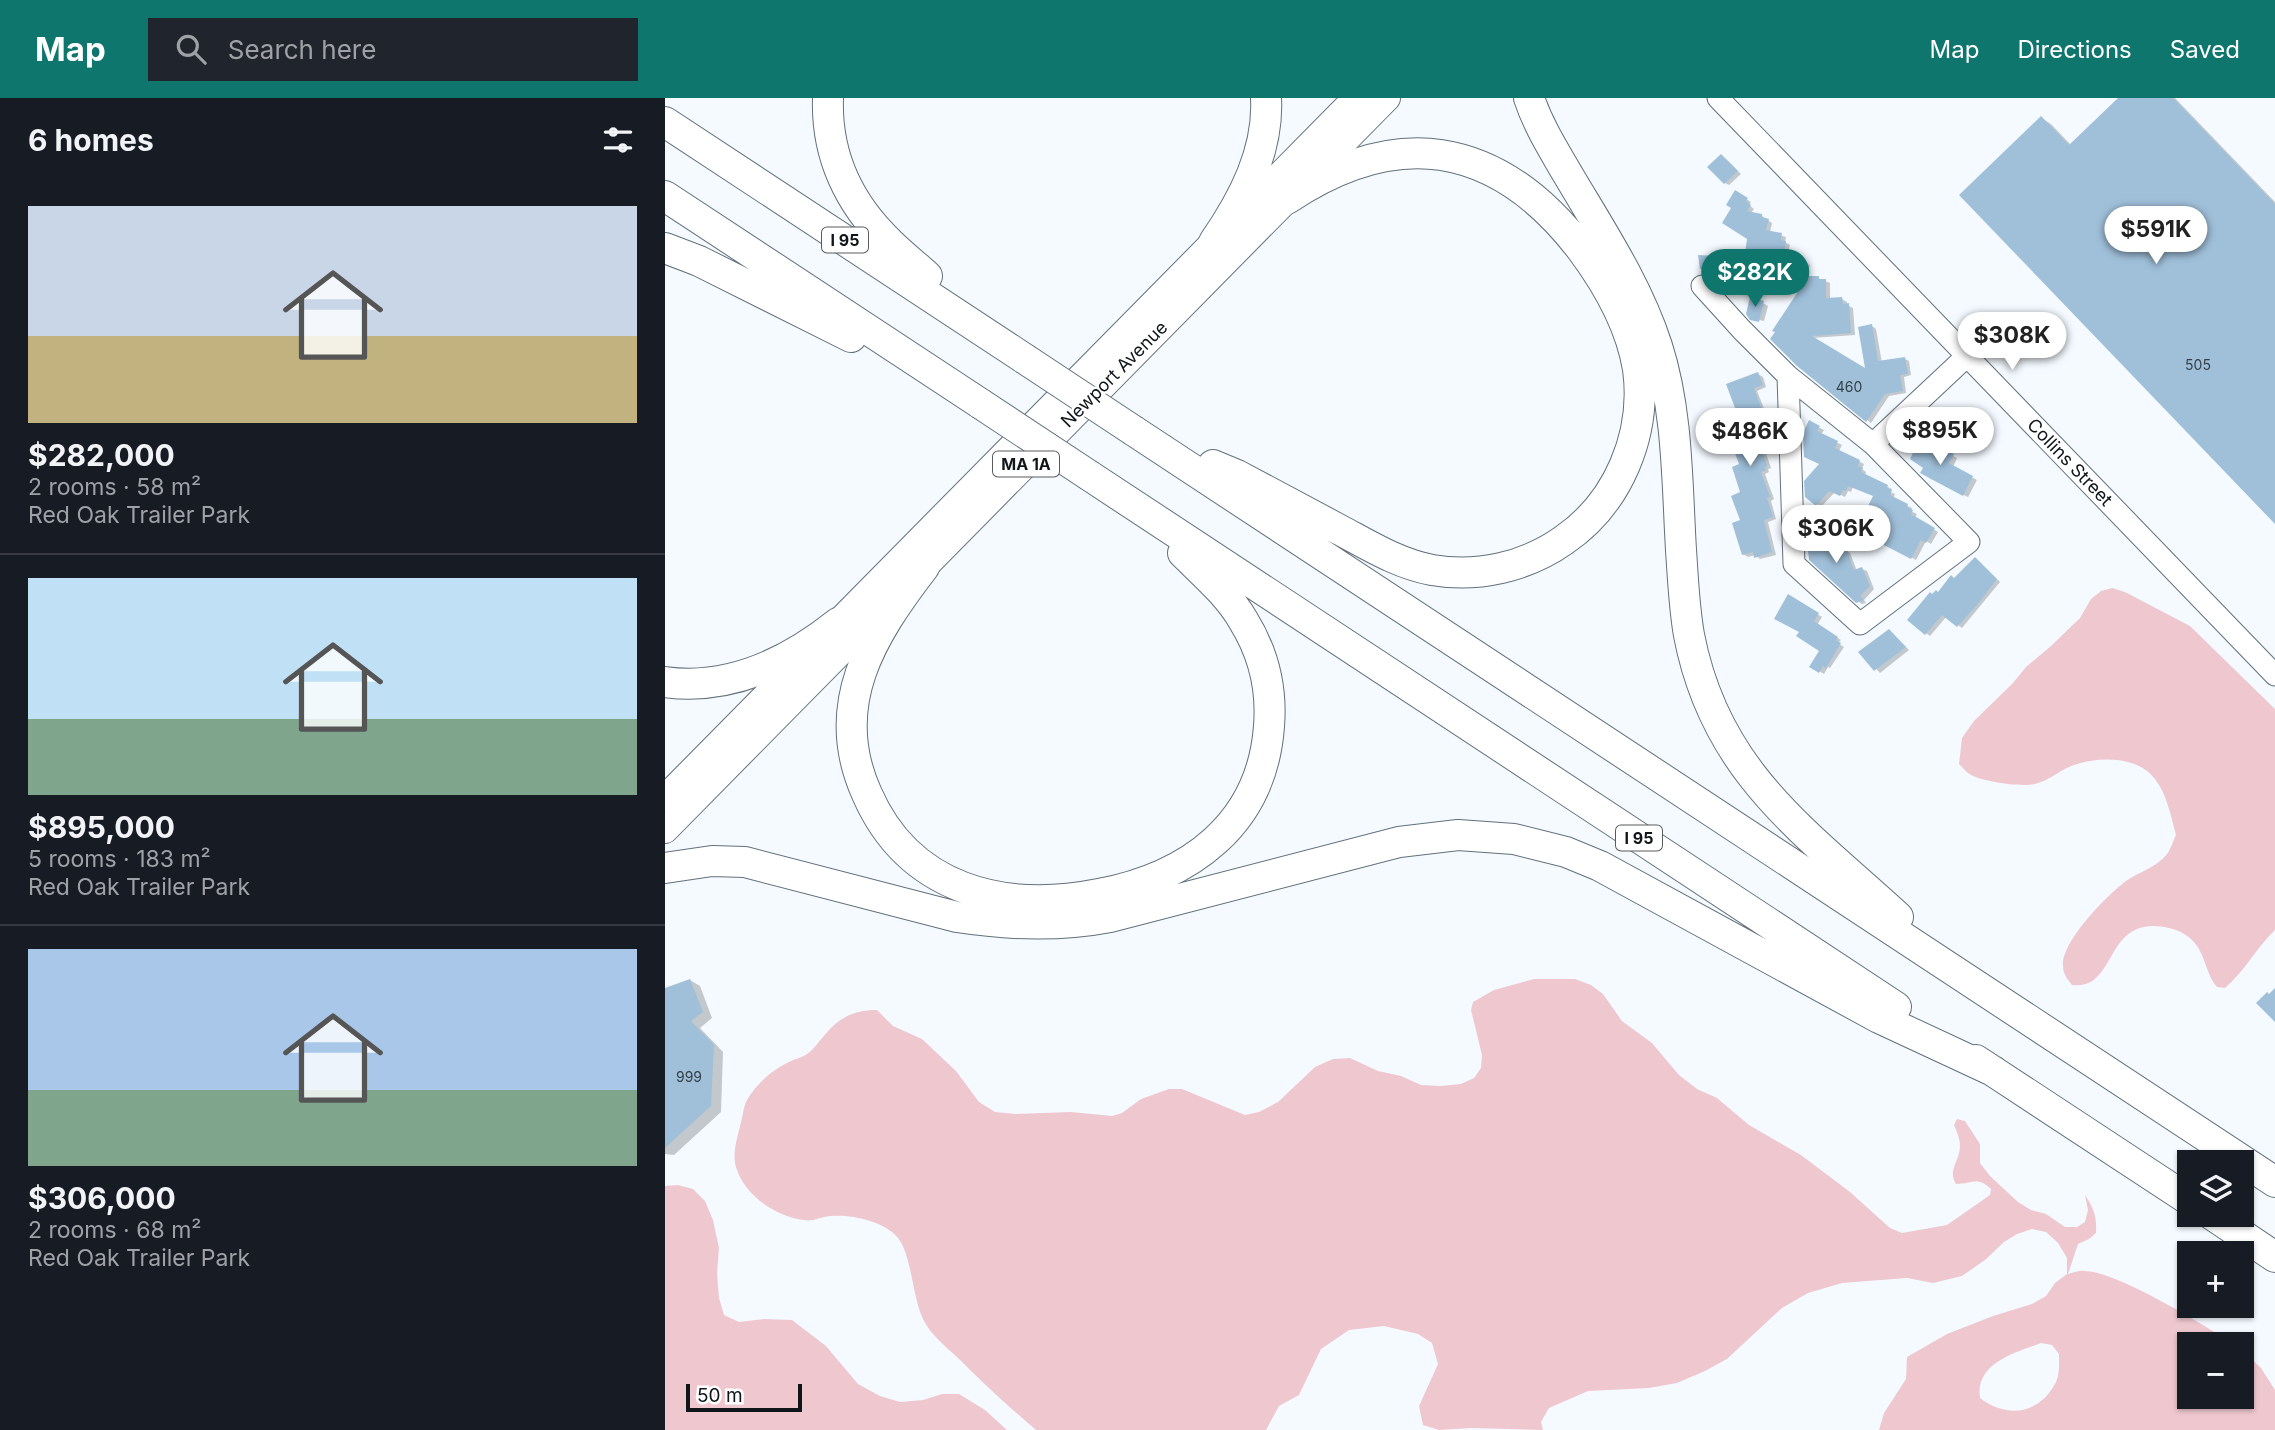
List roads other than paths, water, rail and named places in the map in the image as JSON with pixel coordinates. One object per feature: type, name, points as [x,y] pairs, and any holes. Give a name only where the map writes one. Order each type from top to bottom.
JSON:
[{"type":"highway","points":[[828,98],[832,150],[842,178],[856,203],[880,233],[973,324]]},
{"type":"highway","points":[[1214,242],[1234,212],[1253,171],[1263,132],[1265,98]]},
{"type":"highway","points":[[1529,98],[1546,136],[1629,280],[1646,314],[1658,349],[1667,383],[1672,420],[1689,633],[1700,679],[1723,732],[1754,778],[1801,831],[1965,978]]},
{"type":"highway","name":"I 95","points":[[665,122],[2275,1182]]},
{"type":"highway","points":[[1134,431],[1237,475],[1390,556],[1420,567],[1443,571],[1491,570],[1537,556],[1581,527],[1600,508],[1615,486],[1630,451],[1639,411],[1638,370],[1631,342],[1617,307],[1592,264],[1570,235],[1535,200],[1506,178],[1485,167],[1450,157],[1421,153],[1381,157],[1350,166],[1287,199]]},
{"type":"highway","name":"I 95","points":[[665,196],[2177,1192]]},
{"type":"highway","points":[[665,248],[699,261],[840,332],[937,376]]},
{"type":"highway","points":[[924,567],[894,607],[874,640],[860,672],[853,702],[851,732],[856,767],[865,791],[883,824],[908,853],[930,870],[953,884],[978,894],[1008,900],[1055,900],[1128,888],[1191,861],[1231,824],[1245,805],[1260,772],[1270,719],[1263,666],[1255,641],[1242,617],[1138,508]]},
{"type":"highway","points":[[665,682],[708,683],[751,673],[790,656],[838,622]]},
{"type":"highway","points":[[665,868],[712,860],[745,862],[957,917],[1044,925],[1111,916],[1399,842],[1458,835],[1514,839],[1566,852],[1600,866],[1879,1018],[1993,1071]]},
{"type":"highway","points":[[2230,1227],[2275,1257]]},
{"type":"main road","name":"Newport Avenue","points":[[665,798],[1356,98]]},
{"type":"main road","name":"Newport Avenue","points":[[665,830],[1387,98]]},
{"type":"street","name":"Collins Street","points":[[1719,98],[2275,675]]},
{"type":"street","points":[[1702,286],[1741,330],[1788,376],[1873,444],[1969,542],[1860,624],[1794,565],[1788,376]]},
{"type":"street","points":[[1873,444],[1967,356]]}]
